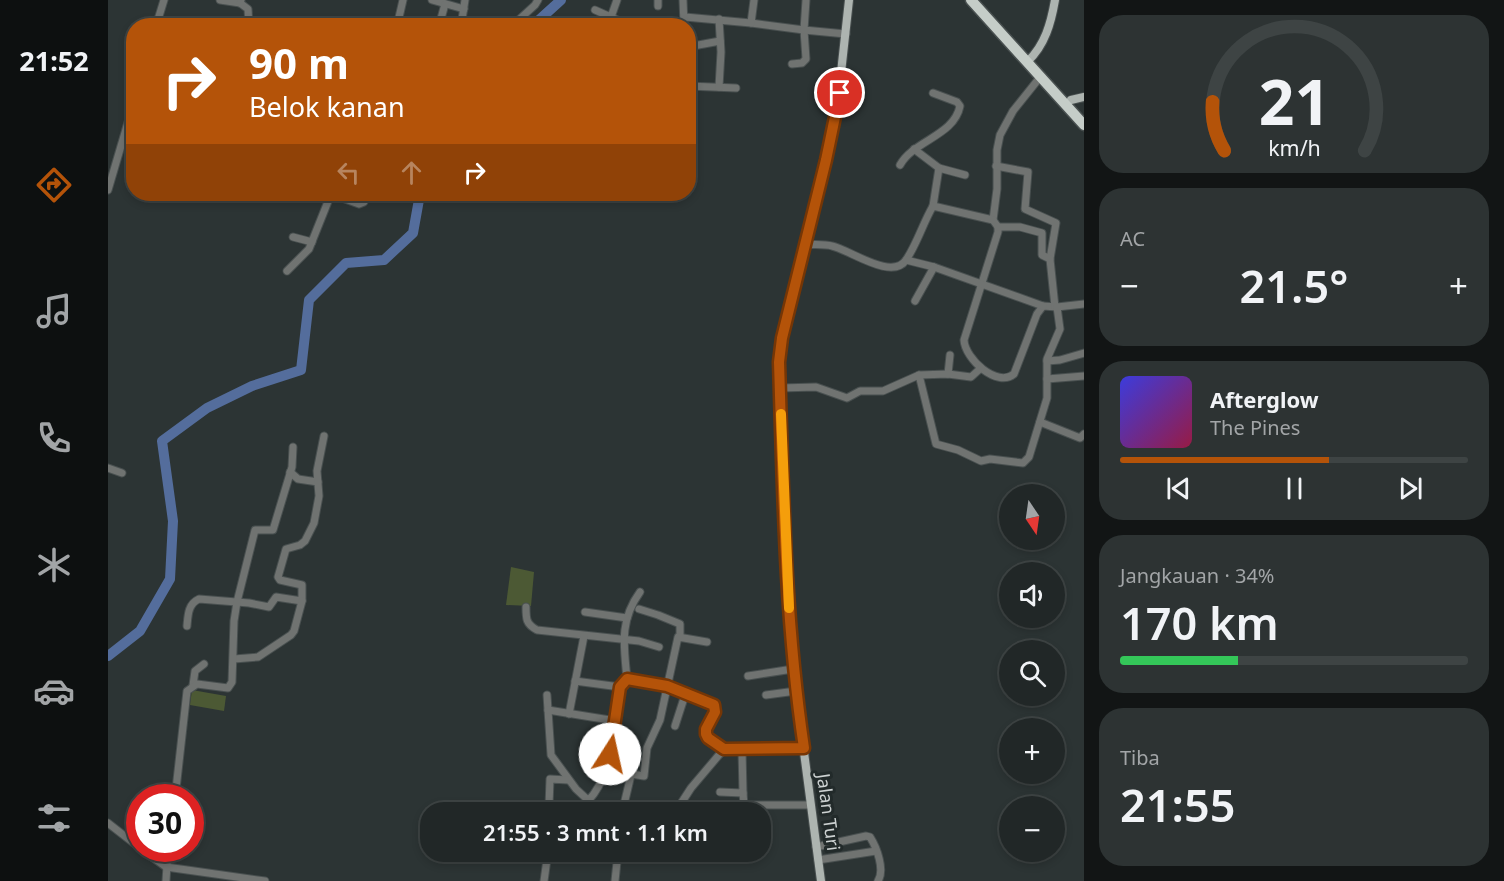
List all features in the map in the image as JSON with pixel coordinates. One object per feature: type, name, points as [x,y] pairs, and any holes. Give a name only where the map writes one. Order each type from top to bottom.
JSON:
[{"type":"highway","points":[[971,0],[1084,115]]},
{"type":"highway","points":[[980,0],[1084,126]]},
{"type":"main road","name":"Jalan Turi","points":[[821,881],[794,669],[785,537],[779,362],[782,338],[826,160],[838,100],[849,0]]},
{"type":"main road","points":[[1030,59],[1046,35],[1055,0]]},
{"type":"main road","points":[[1071,100],[1084,98]]},
{"type":"street","points":[[158,18],[164,0]]},
{"type":"street","points":[[220,0],[241,2],[248,9],[249,18]]},
{"type":"street","points":[[399,18],[403,0]]},
{"type":"street","points":[[432,0],[464,9]]},
{"type":"street","points":[[462,18],[465,0]]},
{"type":"street","points":[[521,18],[538,0]]},
{"type":"street","points":[[595,10],[611,17],[617,0]]},
{"type":"street","points":[[683,0],[685,17],[846,34]]},
{"type":"street","points":[[751,23],[754,0]]},
{"type":"street","points":[[792,64],[802,63],[806,59],[804,30],[806,0]]},
{"type":"street","points":[[441,18],[445,4]]},
{"type":"street","points":[[719,19],[719,87]]},
{"type":"street","points":[[696,45],[720,41]]},
{"type":"street","points":[[1041,76],[1013,111],[1000,135],[996,166],[995,223],[997,237],[963,344],[966,350],[988,374],[1012,377],[1043,306]]},
{"type":"street","points":[[696,86],[736,88]]},
{"type":"street","points":[[900,165],[914,149],[945,129],[958,115],[959,104],[933,93]]},
{"type":"street","points":[[108,189],[126,129]]},
{"type":"street","points":[[914,149],[939,168],[965,175]]},
{"type":"street","points":[[919,375],[938,446],[958,450],[981,461],[990,459],[1023,463],[1029,457],[1047,398],[1047,361],[1060,329],[1050,259],[1056,223],[1054,220],[1025,209],[1029,172],[996,166]]},
{"type":"street","points":[[804,244],[832,246],[879,266],[897,266],[906,260],[933,206],[939,168]]},
{"type":"street","points":[[287,271],[309,249],[328,201]]},
{"type":"street","points":[[351,201],[359,204],[364,201]]},
{"type":"street","points":[[933,206],[1042,233],[1042,255],[1050,259]]},
{"type":"street","points":[[293,237],[312,242]]},
{"type":"street","points":[[906,260],[934,267],[1043,306],[1084,304]]},
{"type":"street","points":[[915,301],[934,267]]},
{"type":"street","points":[[1047,361],[1084,353]]},
{"type":"street","points":[[948,374],[950,355]]},
{"type":"street","points":[[780,388],[816,387],[849,398],[861,391],[883,391],[919,375],[973,376],[981,368]]},
{"type":"street","points":[[1047,379],[1084,376]]},
{"type":"street","points":[[1040,422],[1080,438],[1084,434]]},
{"type":"street","points":[[234,659],[258,657],[294,631],[302,602],[302,585],[278,578],[286,549],[305,541],[314,523],[319,496],[317,471],[324,436]]},
{"type":"street","points":[[193,685],[228,688],[232,682],[234,621],[255,530],[273,530],[290,472],[293,447]]},
{"type":"street","points":[[108,468],[122,473]]},
{"type":"street","points":[[290,472],[298,479],[318,482]]},
{"type":"street","points":[[547,695],[551,755],[568,780],[589,801],[599,790],[613,742],[620,687],[627,679],[624,640],[627,618],[630,606],[640,592]]},
{"type":"street","points":[[187,626],[188,613],[193,602],[199,599],[269,607],[276,597],[302,602]]},
{"type":"street","points":[[526,608],[526,619],[529,625],[537,630],[639,641],[659,647]]},
{"type":"street","points":[[605,770],[644,776],[647,748],[659,724],[680,636],[680,624],[639,609]]},
{"type":"street","points":[[585,612],[627,618]]},
{"type":"street","points":[[569,714],[584,636]]},
{"type":"street","points":[[680,636],[707,642]]},
{"type":"street","points":[[177,784],[187,691],[193,685],[195,671],[204,664]]},
{"type":"street","points":[[748,676],[794,669]]},
{"type":"street","points":[[627,679],[667,686],[714,705],[715,712],[706,729],[706,734],[724,749],[804,748]]},
{"type":"street","points":[[575,681],[620,687]]},
{"type":"street","points":[[766,695],[796,691]]},
{"type":"street","points":[[675,726],[686,695]]},
{"type":"street","points":[[548,710],[616,721]]},
{"type":"street","points":[[682,802],[724,749]]},
{"type":"street","points":[[742,750],[744,802]]},
{"type":"street","points":[[625,802],[631,775]]},
{"type":"street","points":[[549,802],[550,779],[568,780]]},
{"type":"street","points":[[720,792],[743,793]]},
{"type":"street","points":[[771,807],[810,805]]},
{"type":"street","points":[[108,823],[126,837]]},
{"type":"street","points":[[816,847],[866,836],[873,840],[882,873],[878,881]]},
{"type":"street","points":[[818,860],[876,851]]},
{"type":"street","points":[[159,862],[166,867],[265,881]]},
{"type":"street","points":[[166,881],[167,862]]},
{"type":"street","points":[[544,881],[547,862]]},
{"type":"street","points":[[615,881],[617,862]]},
{"type":"green space","points":[[511,567],[534,572],[531,606],[506,605]]},
{"type":"green space","points":[[192,690],[226,696],[224,711],[190,705]]},
{"type":"waterway","points":[[541,18],[561,0]]},
{"type":"waterway","points":[[108,656],[140,631],[170,579],[173,521],[162,441],[207,408],[252,386],[301,370],[309,300],[346,263],[384,260],[413,233],[419,201]]},
{"type":"slow traffic","points":[[781,414],[789,608]]},
{"type":"route","points":[[610,754],[620,687],[627,679],[667,686],[714,705],[715,712],[706,729],[706,734],[724,749],[804,748],[791,642],[779,362],[782,338],[826,160],[840,93]]}]
